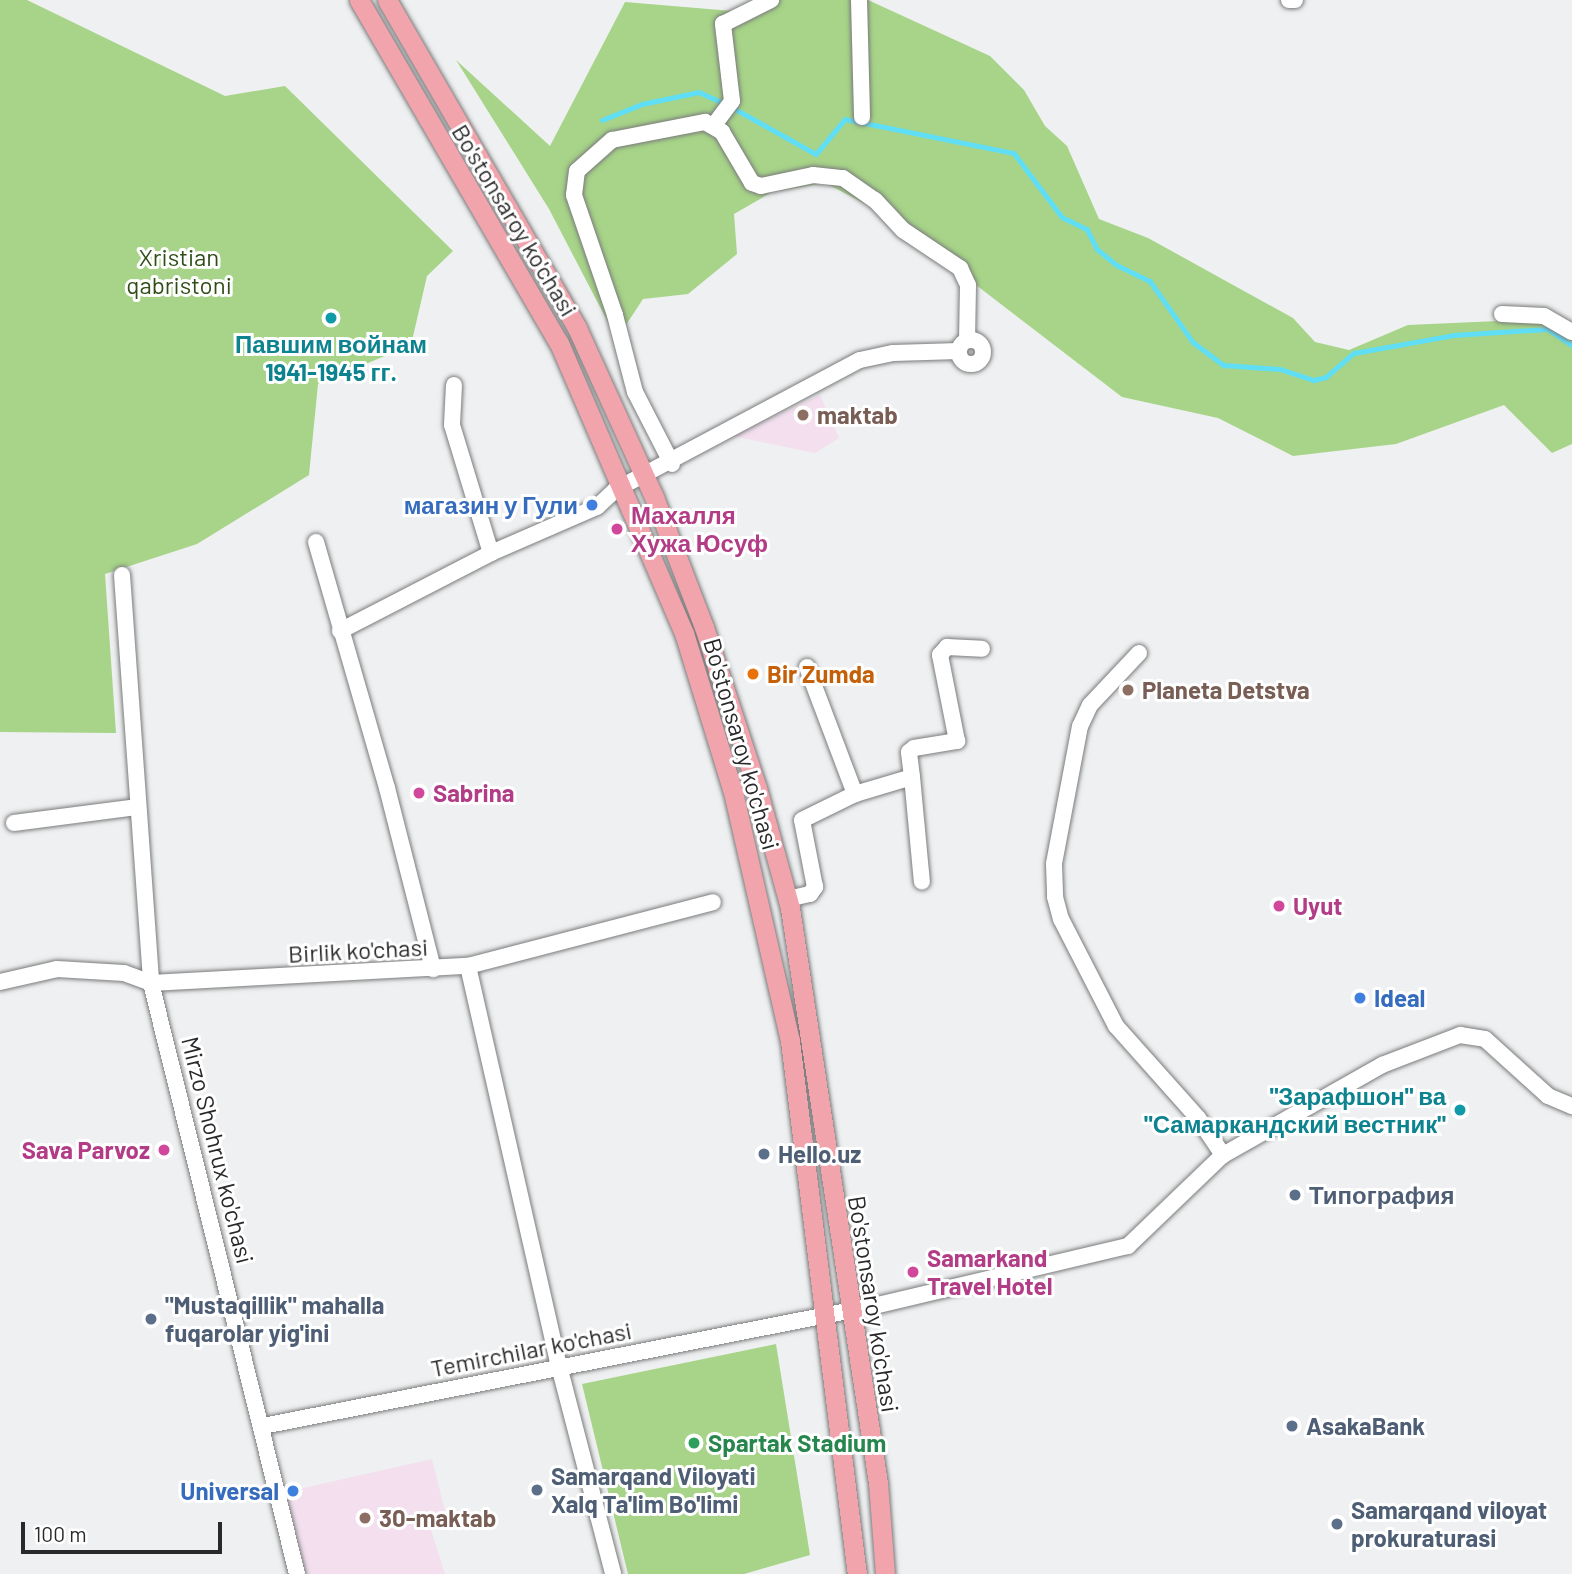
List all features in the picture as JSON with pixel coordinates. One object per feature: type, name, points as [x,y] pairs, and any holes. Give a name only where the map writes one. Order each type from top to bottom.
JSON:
[{"type":"main road","name":"Bo'stonsaroy ko'chasi","points":[[359,0],[559,343],[624,486],[684,633],[759,892],[790,1041],[817,1315],[858,1574]]},
{"type":"main road","name":"Bo'stonsaroy ko'chasi","points":[[387,0],[577,328],[646,476],[704,626],[757,788],[788,899],[849,1311],[878,1483],[885,1574]]},
{"type":"street","points":[[714,125],[732,101],[723,24],[771,0]]},
{"type":"street","points":[[859,0],[862,117]]},
{"type":"street","points":[[1289,0],[1295,0]]},
{"type":"street","points":[[340,631],[491,553],[597,506],[624,486],[672,464],[860,360],[893,353],[963,346],[968,285],[950,259],[903,230],[875,200],[843,178],[813,175],[761,186],[752,183],[714,125],[692,122],[612,140],[584,160],[574,181],[574,195],[615,315],[635,392],[672,464]]},
{"type":"street","points":[[1502,314],[1544,316],[1572,331]]},
{"type":"street","points":[[454,385],[452,425],[491,553]]},
{"type":"street","points":[[316,542],[387,788],[433,969]]},
{"type":"street","name":"Mirzo Shohrux ko'chasi","points":[[122,575],[151,983],[263,1426],[297,1574]]},
{"type":"street","points":[[922,882],[911,750],[958,738],[942,650],[982,649]]},
{"type":"street","points":[[1139,653],[1090,705],[1080,726],[1054,864],[1055,897],[1061,919],[1116,1026],[1198,1118],[1223,1155]]},
{"type":"street","points":[[807,667],[855,794]]},
{"type":"street","points":[[788,899],[810,894],[815,887],[802,820],[855,794],[912,777]]},
{"type":"street","points":[[14,823],[138,807]]},
{"type":"street","name":"Birlik ko'chasi","points":[[0,982],[57,970],[124,973],[151,983],[468,966],[713,902]]},
{"type":"street","points":[[468,966],[559,1366],[613,1574]]},
{"type":"street","name":"Temirchilar ko'chasi","points":[[263,1426],[817,1315],[849,1311],[1128,1246],[1223,1155],[1382,1065],[1460,1035],[1485,1039],[1548,1097],[1572,1105]]},
{"type":"shaded area","name":"maktab","points":[[820,395],[839,438],[815,453],[733,436]]},
{"type":"shaded area","name":"30-maktab","points":[[432,1459],[446,1515],[428,1521],[445,1574],[306,1574],[286,1492]]},
{"type":"green space","name":"Xristian qabristoni","points":[[0,0],[27,0],[225,96],[285,86],[453,251],[427,276],[411,345],[318,384],[309,475],[197,544],[105,574],[116,733],[0,732]]},
{"type":"green space","points":[[754,0],[868,0],[990,56],[1024,90],[1045,126],[1067,146],[1099,219],[1148,238],[1293,318],[1315,342],[1349,350],[1408,325],[1543,319],[1572,337],[1572,444],[1552,453],[1504,405],[1396,444],[1293,456],[1218,418],[1122,397],[881,212],[825,183],[772,192],[734,214],[737,254],[688,294],[643,299],[624,328],[612,330],[549,209],[456,60],[550,146],[625,2],[732,11]]},
{"type":"green space","name":"Spartak Stadium","points":[[776,1344],[810,1555],[744,1574],[628,1574],[582,1384]]},
{"type":"waterway","points":[[602,120],[642,104],[699,92],[724,103]]},
{"type":"waterway","points":[[737,110],[816,154],[845,119],[1014,153],[1062,217],[1087,229],[1097,249],[1117,265],[1150,281],[1193,342],[1224,365],[1280,369],[1314,380],[1326,377],[1354,353],[1454,335],[1548,329],[1572,345]]},
{"type":"place","name":"Павшим войнам 1941-1945 гг.","points":[[331,318]]},
{"type":"place","name":"maktab","points":[[803,415]]},
{"type":"place","name":"магазин у Гули","points":[[592,505]]},
{"type":"place","name":"Махалля Хужа Юсуф","points":[[617,529]]},
{"type":"place","name":"Bir Zumda","points":[[753,674]]},
{"type":"place","name":"Planeta Detstva","points":[[1128,690]]},
{"type":"place","name":"Sabrina","points":[[419,793]]},
{"type":"place","name":"Uyut","points":[[1279,906]]},
{"type":"place","name":"Ideal","points":[[1360,998]]},
{"type":"place","name":"\"Зарафшон\" ва \"Самаркандский вестник\"","points":[[1460,1110]]},
{"type":"place","name":"Sava Parvoz","points":[[164,1150]]},
{"type":"place","name":"Hello.uz","points":[[764,1154]]},
{"type":"place","name":"Типография","points":[[1295,1195]]},
{"type":"place","name":"Samarkand Travel Hotel","points":[[913,1272]]},
{"type":"place","name":"\"Mustaqillik\" mahalla fuqarolar yig'ini","points":[[151,1319]]},
{"type":"place","name":"AsakaBank","points":[[1292,1426]]},
{"type":"place","name":"Spartak Stadium","points":[[694,1443]]},
{"type":"place","name":"Samarqand Viloyati Xalq Ta'lim Bo'limi","points":[[537,1490]]},
{"type":"place","name":"Universal","points":[[293,1491]]},
{"type":"place","name":"30-maktab","points":[[365,1518]]},
{"type":"place","name":"Samarqand viloyat prokuraturasi","points":[[1337,1524]]}]
